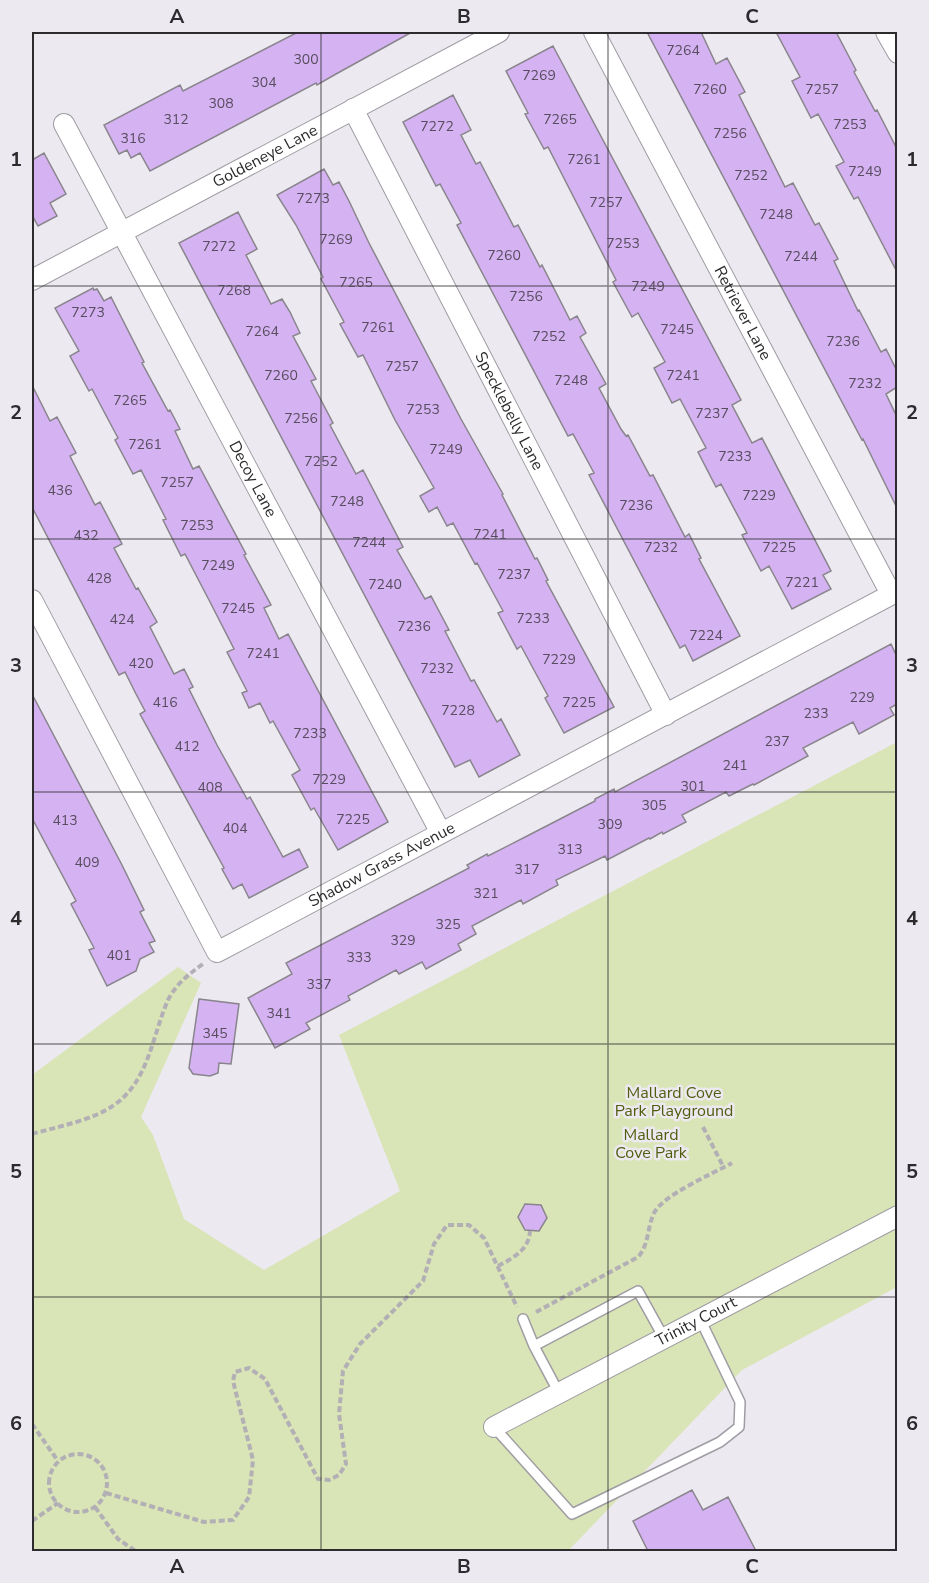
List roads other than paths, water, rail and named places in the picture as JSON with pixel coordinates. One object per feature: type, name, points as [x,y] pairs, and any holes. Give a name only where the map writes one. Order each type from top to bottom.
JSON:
[{"type":"street","name":"Goldeneye Lane","points":[[32,280],[499,32]]},
{"type":"street","name":"Retriever Lane","points":[[594,32],[894,593]]},
{"type":"street","points":[[886,32],[897,53]]},
{"type":"street","name":"Specklebelly Lane","points":[[353,109],[666,715]]},
{"type":"street","name":"Decoy Lane","points":[[64,124],[441,833]]},
{"type":"street","name":"Shadow Grass Avenue","points":[[32,600],[218,952],[894,593]]},
{"type":"street","name":"Trinity Court","points":[[494,1427],[897,1216]]},
{"type":"lane","points":[[534,1346],[638,1291],[664,1338]]},
{"type":"lane","points":[[523,1319],[534,1346],[559,1393]]},
{"type":"lane","points":[[494,1427],[572,1514],[720,1442],[739,1427],[740,1402],[700,1319]]},
{"type":"park label","name":"Mallard Cove Park Playground","points":[[674,1102]]},
{"type":"park label","name":"Mallard Cove Park","points":[[651,1144]]}]
